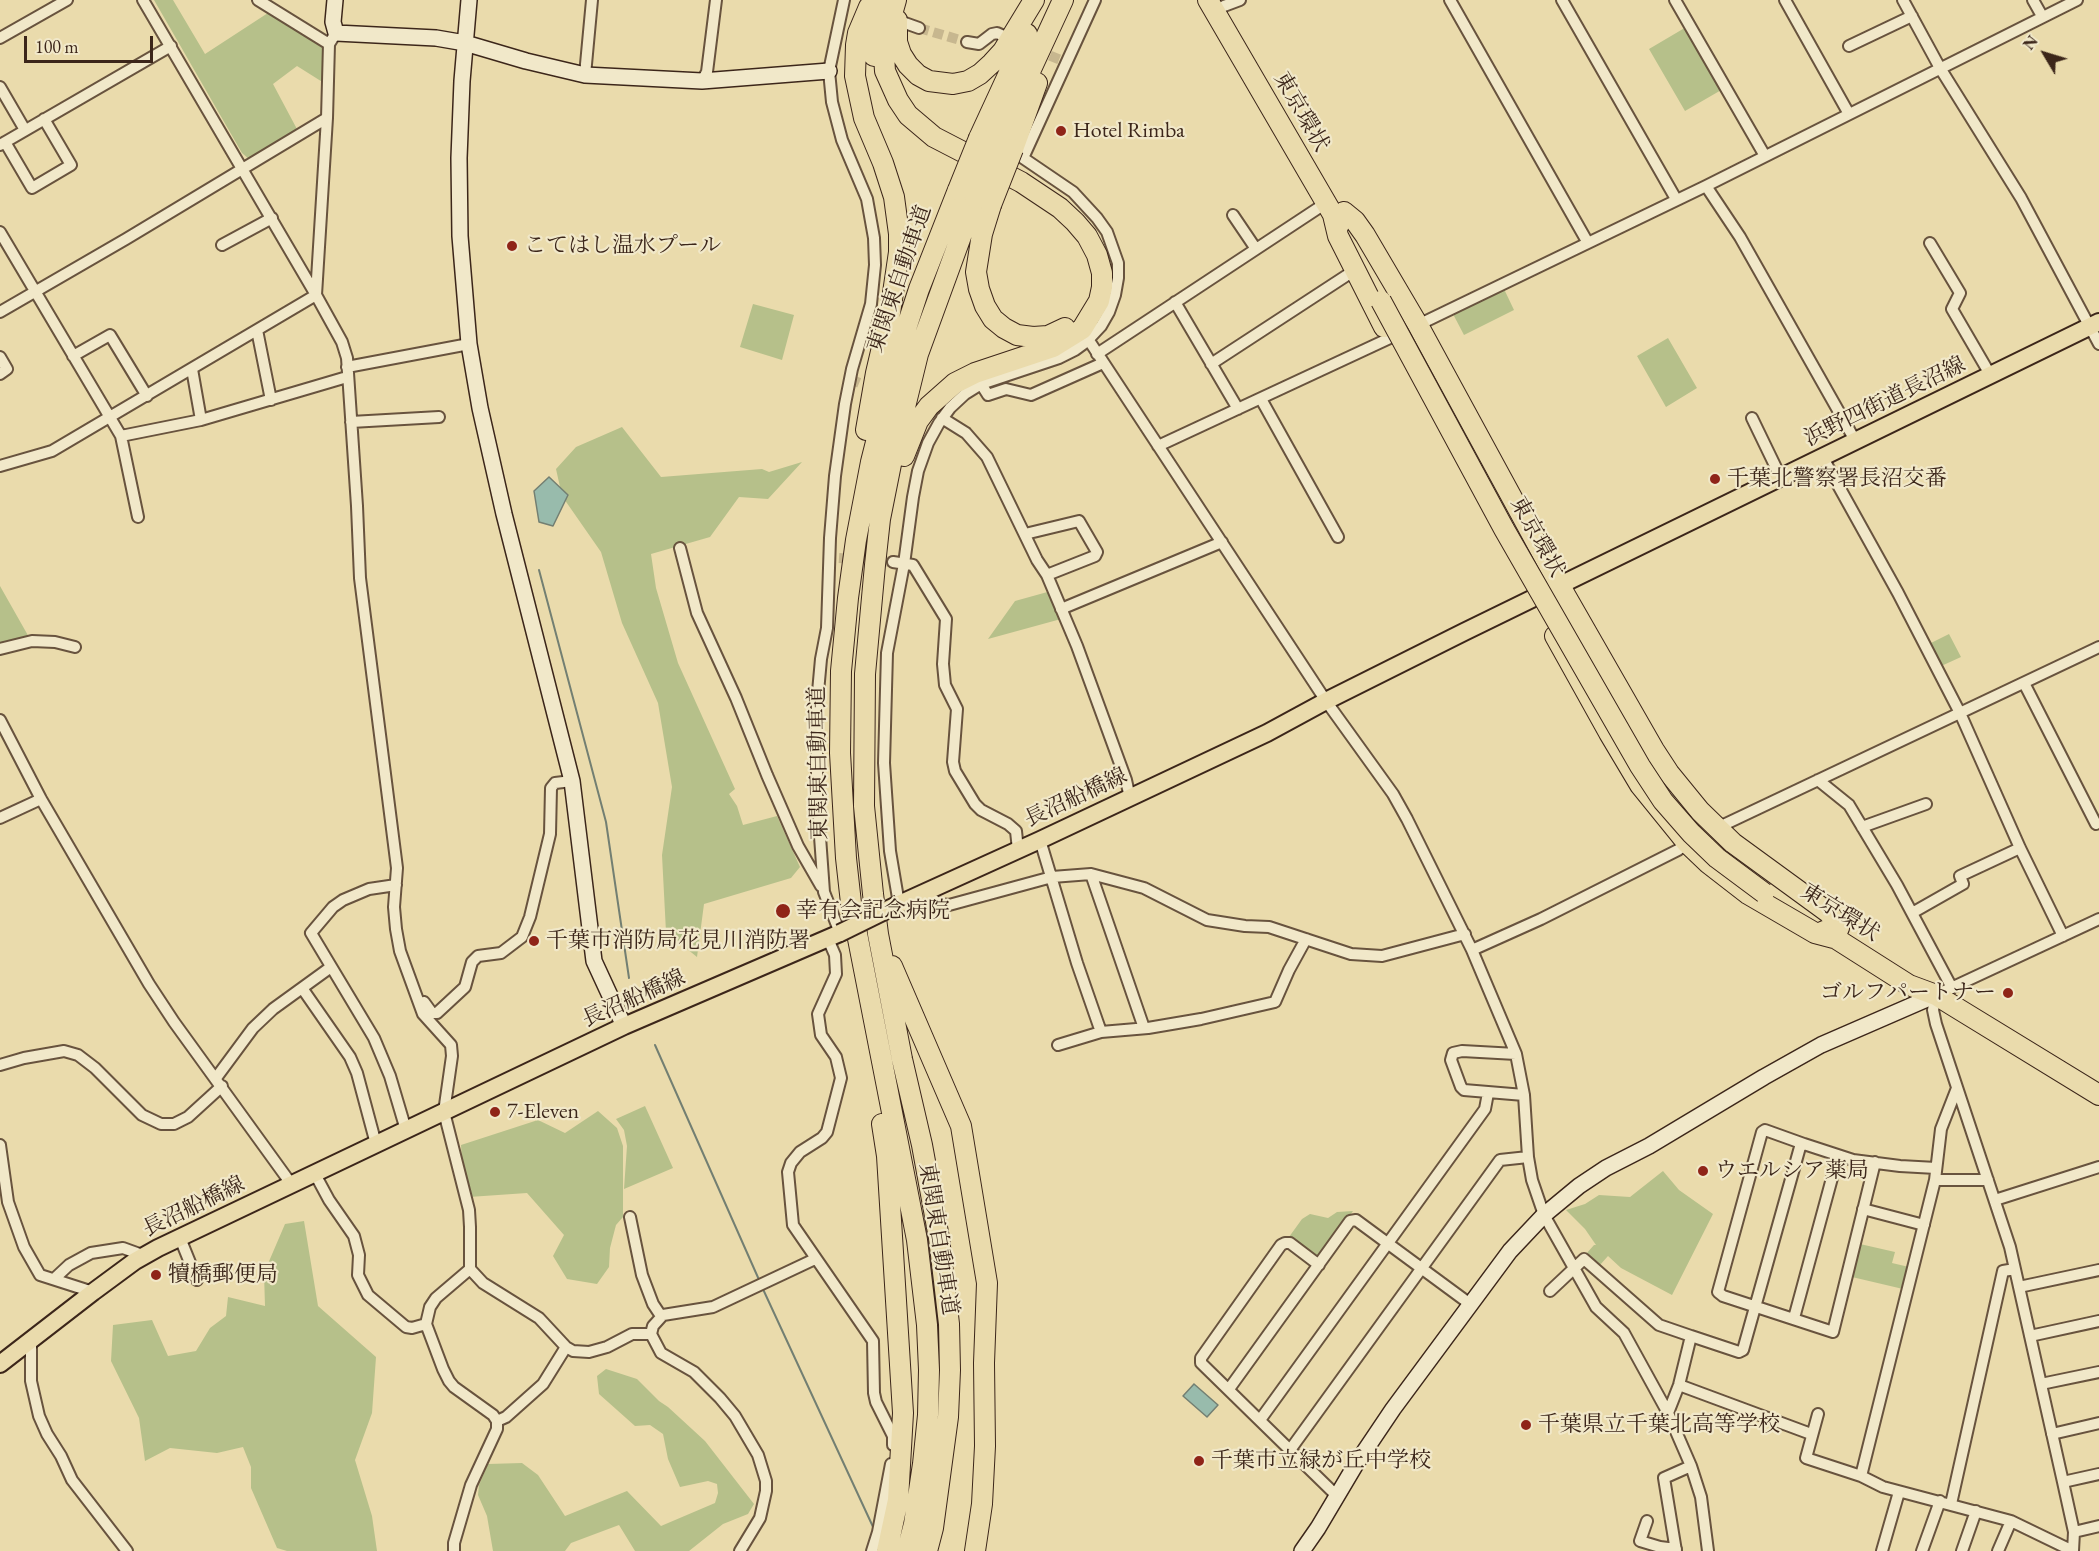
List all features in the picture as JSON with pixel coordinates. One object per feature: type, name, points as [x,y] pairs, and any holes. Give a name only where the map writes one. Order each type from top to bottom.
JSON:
[{"type":"highway","points":[[856,540],[864,440],[890,313],[899,252],[894,197],[864,118],[855,76],[858,33],[872,0]]},
{"type":"highway","points":[[877,0],[872,26],[875,62],[884,93],[903,122],[928,145],[1019,190],[1053,213],[1084,249],[1091,275],[1089,299],[1073,322],[1062,330],[1048,336],[1032,338],[1004,328],[993,319],[985,306],[976,272],[982,234],[975,198],[996,144],[1070,0]]},
{"type":"highway","points":[[865,674],[895,492],[907,448],[918,421],[929,406],[956,383],[975,373],[1068,340],[1082,329],[1092,315],[1099,301],[1102,287],[1102,273],[1097,255],[1087,236],[1060,208],[1021,182],[934,137],[908,115],[891,87],[884,63],[885,39],[896,0]]},
{"type":"highway","points":[[900,0],[896,28],[897,42],[904,60],[918,75],[929,81],[953,84],[968,81],[992,63],[1003,51],[1034,0]]},
{"type":"highway","name":"東関東自動車道","points":[[927,1551],[933,1528],[948,1417],[949,1324],[939,1238],[878,934],[864,806],[865,674],[880,519],[918,354],[996,144],[1043,0]]},
{"type":"highway","name":"東関東自動車道","points":[[996,144],[1063,0]]},
{"type":"highway","name":"東京環状","points":[[1223,2],[1335,210],[1648,758],[1664,782],[1691,815],[1767,888],[1837,933],[1909,985],[1944,992],[2099,1095]]},
{"type":"highway","name":"東関東自動車道","points":[[907,1551],[914,1524],[928,1415],[927,1325],[915,1229],[858,945],[846,858],[840,753],[841,671],[856,540],[871,462],[900,347],[919,289],[975,198]]},
{"type":"highway","points":[[1335,210],[1365,235],[1418,326],[1560,586],[1669,773],[1694,804],[1733,843],[1829,913],[1837,933],[1815,933],[1748,894],[1708,863],[1687,843],[1656,807],[1635,777],[1534,599],[1354,270],[1338,236],[1335,210]]},
{"type":"highway","points":[[878,934],[962,1126],[987,1283],[984,1363],[985,1446],[982,1504],[975,1551]]},
{"type":"highway","points":[[858,945],[860,984],[887,1156],[903,1413],[898,1500],[887,1551]]},
{"type":"main road","name":"浜野四街道長沼線","points":[[1534,599],[2094,324]]},
{"type":"main road","name":"長沼船橋線","points":[[0,1364],[93,1292],[145,1256],[180,1238],[624,1026],[834,936],[1130,798],[1267,733],[1326,701],[1534,599]]},
{"type":"street","points":[[0,38],[67,0]]},
{"type":"street","points":[[143,0],[272,218],[342,342],[351,422],[360,578],[397,868],[394,908],[396,929],[400,951],[423,1014],[451,1045],[452,1056],[444,1112],[469,1210],[470,1269],[483,1283],[539,1318],[566,1347],[580,1353],[607,1347],[632,1334],[651,1335]]},
{"type":"street","points":[[258,0],[333,38],[436,38],[465,43],[585,75],[702,81],[829,71]]},
{"type":"street","points":[[316,295],[335,0]]},
{"type":"street","points":[[469,0],[459,158],[460,236],[469,344],[480,408],[504,514],[572,781],[594,961],[624,1026]]},
{"type":"street","points":[[585,75],[592,0]]},
{"type":"street","points":[[702,81],[707,72],[716,0]]},
{"type":"street","points":[[899,904],[890,851],[887,813],[884,711],[888,653],[918,471],[928,443],[942,418],[965,394],[981,384],[1059,358],[1075,350],[1101,326],[1110,312],[1115,295],[1118,263],[1107,232],[1073,192],[1023,158],[1095,0]]},
{"type":"street","points":[[1450,0],[1588,243]]},
{"type":"street","points":[[1562,0],[1676,199]]},
{"type":"street","points":[[1676,0],[1766,156]]},
{"type":"street","points":[[1785,0],[1849,114]]},
{"type":"street","points":[[1903,0],[1940,68],[2021,198],[2094,324],[2099,344]]},
{"type":"street","points":[[2033,0],[2042,16]]},
{"type":"street","points":[[1418,326],[1706,186],[2077,0]]},
{"type":"street","points":[[854,10],[843,4],[829,71],[837,125],[868,207],[874,238],[875,265],[871,304],[852,369],[845,404],[835,476],[830,538],[835,557],[821,659],[816,739],[817,795],[824,892],[834,936],[836,974],[818,1014],[821,1035],[836,1057],[841,1078],[827,1132],[822,1138],[800,1152],[791,1163],[788,1172],[793,1225],[873,1341],[874,1393],[876,1402],[893,1436],[890,1474],[872,1551]]},
{"type":"street","points":[[1849,46],[1912,16]]},
{"type":"street","points":[[905,23],[920,28]]},
{"type":"street","points":[[967,42],[979,44],[988,36],[997,33],[1006,37]]},
{"type":"street","points":[[44,119],[71,165],[32,188],[3,143],[44,119],[171,46]]},
{"type":"street","points":[[0,87],[25,130]]},
{"type":"street","points":[[0,312],[327,118]]},
{"type":"street","points":[[1706,186],[1740,237],[1856,442]]},
{"type":"street","points":[[981,384],[988,395],[1006,389],[1031,394],[1100,358],[1175,302],[1256,249],[1335,210]]},
{"type":"street","points":[[1233,215],[1256,249]]},
{"type":"street","points":[[222,245],[272,218]]},
{"type":"street","points":[[0,232],[121,436],[138,517]]},
{"type":"street","points":[[1930,243],[1960,293],[1952,309],[1991,376]]},
{"type":"street","points":[[1211,364],[1354,270]]},
{"type":"street","points":[[0,466],[52,451],[316,295]]},
{"type":"street","points":[[1175,302],[1238,410]]},
{"type":"street","points":[[257,330],[271,400]]},
{"type":"street","points":[[73,356],[110,335],[147,396]]},
{"type":"street","points":[[1158,446],[1390,338]]},
{"type":"street","points":[[1088,339],[1326,701],[1393,794],[1465,934],[1516,1054],[1524,1095],[1528,1158],[1532,1179],[1544,1215],[1596,1307],[1624,1333],[1668,1413],[1691,1466],[1701,1497],[1708,1551]]},
{"type":"street","points":[[121,436],[201,420],[271,400],[347,372],[469,344]]},
{"type":"street","points":[[0,357],[7,369],[0,374]]},
{"type":"street","points":[[192,369],[201,420]]},
{"type":"street","points":[[1261,399],[1338,537]]},
{"type":"street","points":[[351,422],[439,417]]},
{"type":"street","points":[[942,418],[966,433],[987,457],[1037,560],[1047,574],[1126,780],[1130,798]]},
{"type":"street","points":[[1752,418],[1781,478]]},
{"type":"street","points":[[1823,458],[1898,593],[1960,713],[2020,848],[2063,936]]},
{"type":"street","points":[[1025,534],[1079,521],[1097,552],[1095,556],[1047,574]]},
{"type":"street","points":[[1061,609],[1222,543]]},
{"type":"street","points":[[680,548],[697,613],[736,698],[798,846],[824,892]]},
{"type":"street","points":[[892,562],[913,565],[946,619],[943,664],[945,685],[957,709],[953,762],[955,771],[981,810],[1008,824],[1016,831],[1018,850]]},
{"type":"street","points":[[0,649],[32,641],[55,642],[75,647]]},
{"type":"street","points":[[1717,828],[2099,647]]},
{"type":"street","points":[[2024,683],[2096,824]]},
{"type":"street","points":[[0,720],[41,799],[149,984],[292,1185]]},
{"type":"street","points":[[1818,780],[1849,805],[1897,885],[1912,913],[1944,992]]},
{"type":"street","points":[[413,987],[432,1014],[437,1013],[465,987],[472,962],[478,956],[501,953],[522,937],[530,917],[550,834],[551,788],[555,783],[572,781]]},
{"type":"street","points":[[0,818],[41,799]]},
{"type":"street","points":[[1862,827],[1926,804]]},
{"type":"street","points":[[1040,840],[1077,963],[1101,1032]]},
{"type":"street","points":[[1472,950],[1541,919],[1678,850],[1687,843]]},
{"type":"street","points":[[1912,913],[1963,884],[1960,876],[2020,848]]},
{"type":"street","points":[[923,893],[940,904],[949,905],[1052,877],[1091,874],[1144,888],[1207,920],[1269,927],[1351,954],[1382,956],[1465,934]]},
{"type":"street","points":[[1091,874],[1144,1028]]},
{"type":"street","points":[[396,885],[369,889],[343,900],[333,907],[311,933],[374,1038],[390,1076],[406,1130]]},
{"type":"street","points":[[1302,1551],[1393,1408],[1510,1251],[1544,1215],[1579,1186],[1606,1168],[1649,1146],[1821,1045],[1944,992],[2099,919]]},
{"type":"street","points":[[1058,1045],[1101,1032],[1201,1019],[1275,1002],[1306,939]]},
{"type":"street","points":[[0,1065],[64,1051],[78,1055],[95,1068],[142,1115],[161,1124],[174,1124],[188,1117],[219,1082],[253,1028],[273,1009],[331,967]]},
{"type":"street","points":[[302,988],[350,1057],[357,1072],[376,1144]]},
{"type":"street","points":[[1818,1414],[1806,1458],[1861,1476],[1899,1492],[2011,1521],[2073,1551],[2074,1532],[2015,1269],[1995,1200],[1936,1024],[1934,1010],[1944,992]]},
{"type":"street","points":[[1516,1054],[1462,1051],[1453,1053],[1451,1060],[1461,1087],[1468,1092],[1524,1095]]},
{"type":"street","points":[[1861,1476],[1935,1180],[1941,1129],[1957,1088]]},
{"type":"street","points":[[1260,1420],[1485,1109],[1488,1093]]},
{"type":"street","points":[[1875,1162],[1833,1332],[1723,1296],[1718,1292],[1762,1132],[1765,1130],[1853,1160],[1875,1162],[1900,1166],[1936,1168]]},
{"type":"street","points":[[1550,1291],[1584,1259],[1659,1325],[1739,1352],[1743,1350],[1797,1154],[1804,1144]]},
{"type":"street","points":[[0,1145],[8,1202],[24,1247],[40,1275],[93,1292]]},
{"type":"street","points":[[1794,1318],[1838,1155]]},
{"type":"street","points":[[1290,1450],[1500,1160],[1528,1158]]},
{"type":"street","points":[[1995,1200],[2099,1167]]},
{"type":"street","points":[[315,1174],[329,1200],[354,1236],[359,1255],[358,1275],[368,1295],[406,1327],[412,1328],[426,1324]]},
{"type":"street","points":[[1935,1180],[1988,1180]]},
{"type":"street","points":[[1863,1209],[1924,1225]]},
{"type":"street","points":[[630,1217],[642,1275],[660,1316]]},
{"type":"street","points":[[1229,1389],[1350,1221],[1356,1220],[1470,1304]]},
{"type":"street","points":[[180,1238],[197,1280]]},
{"type":"street","points":[[1319,1265],[1290,1243],[1281,1245],[1202,1354],[1202,1363],[1337,1496]]},
{"type":"street","points":[[54,1279],[69,1265],[91,1253],[123,1248],[145,1256]]},
{"type":"street","points":[[740,1551],[760,1518],[766,1491],[766,1481],[758,1455],[735,1416],[720,1398],[694,1372],[661,1353],[651,1335],[653,1326],[660,1316],[713,1307],[815,1259]]},
{"type":"street","points":[[454,1551],[471,1485],[497,1429],[497,1421],[493,1415],[449,1381],[426,1324],[430,1307],[436,1298],[470,1269]]},
{"type":"street","points":[[1922,1551],[1946,1503],[2003,1271],[2015,1269]]},
{"type":"street","points":[[2019,1287],[2099,1270]]},
{"type":"street","points":[[2030,1336],[2099,1321]]},
{"type":"street","points":[[1668,1413],[1679,1385],[1690,1336]]},
{"type":"street","points":[[31,1340],[31,1381],[39,1416],[47,1434],[72,1480],[128,1551]]},
{"type":"street","points":[[497,1421],[506,1417],[543,1384],[566,1347]]},
{"type":"street","points":[[2041,1384],[2099,1372]]},
{"type":"street","points":[[1679,1385],[1812,1434]]},
{"type":"street","points":[[2052,1434],[2099,1423]]},
{"type":"street","points":[[1647,1521],[1640,1541],[1660,1548],[1676,1550],[1664,1478],[1691,1466]]},
{"type":"street","points":[[2063,1482],[2099,1474]]},
{"type":"street","points":[[1882,1551],[1899,1492]]},
{"type":"street","points":[[1962,1551],[1976,1511]]},
{"type":"street","points":[[1998,1551],[2011,1521]]},
{"type":"street","points":[[2074,1532],[2099,1526]]},
{"type":"green space","points":[[154,0],[173,0],[205,54],[271,11],[324,45],[324,83],[297,66],[273,84],[298,131],[250,160],[242,153]]},
{"type":"green space","points":[[1688,26],[1723,89],[1685,111],[1649,49]]},
{"type":"green space","points":[[1504,289],[1514,310],[1464,335],[1453,314]]},
{"type":"green space","points":[[753,304],[794,315],[782,360],[740,347]]},
{"type":"green space","points":[[1668,338],[1697,388],[1666,407],[1637,356]]},
{"type":"green space","points":[[622,427],[661,477],[762,469],[769,472],[802,462],[768,499],[739,497],[710,537],[651,554],[656,588],[678,663],[735,789],[729,794],[737,806],[743,825],[777,816],[800,867],[791,878],[704,904],[697,957],[666,932],[662,855],[672,787],[658,703],[622,623],[601,552],[562,496],[556,469],[576,447]]},
{"type":"green space","points":[[0,586],[30,639],[0,647]]},
{"type":"green space","points":[[1051,591],[1061,619],[988,639],[1015,601]]},
{"type":"green space","points":[[1949,634],[1961,657],[1939,667],[1927,645]]},
{"type":"green space","points":[[645,1106],[673,1168],[624,1189],[627,1146],[624,1130],[616,1119]]},
{"type":"green space","points":[[598,1111],[617,1128],[623,1146],[623,1217],[616,1225],[610,1248],[609,1267],[597,1284],[567,1279],[553,1256],[564,1235],[527,1193],[469,1197],[461,1145],[538,1120],[565,1133]]},
{"type":"green space","points":[[1663,1171],[1679,1190],[1713,1214],[1672,1295],[1621,1268],[1608,1256],[1600,1265],[1586,1254],[1596,1245],[1585,1229],[1566,1210],[1585,1204],[1599,1195],[1630,1197]]},
{"type":"green space","points":[[1353,1211],[1320,1257],[1316,1258],[1289,1237],[1302,1219],[1310,1214],[1328,1218],[1337,1212]]},
{"type":"green space","points":[[304,1221],[318,1306],[376,1357],[372,1413],[355,1460],[372,1516],[377,1551],[287,1551],[277,1548],[251,1488],[251,1467],[243,1447],[217,1453],[170,1448],[145,1461],[139,1418],[111,1361],[113,1325],[152,1320],[168,1356],[196,1351],[210,1328],[226,1316],[228,1297],[265,1306],[264,1273],[285,1224]]},
{"type":"green space","points":[[1860,1244],[1895,1252],[1892,1263],[1909,1267],[1903,1289],[1852,1277]]},
{"type":"green space","points":[[606,1369],[637,1379],[705,1441],[754,1504],[748,1514],[723,1524],[689,1551],[635,1551],[619,1525],[571,1543],[565,1551],[493,1551],[487,1516],[478,1495],[479,1485],[488,1464],[522,1463],[538,1475],[565,1516],[627,1491],[661,1526],[715,1503],[718,1493],[717,1484],[708,1481],[680,1487],[668,1459],[663,1434],[650,1425],[635,1426],[599,1394],[597,1376]]},
{"type":"shaded area","points":[[549,477],[568,495],[553,526],[539,522],[534,491]]},
{"type":"shaded area","points":[[1194,1384],[1218,1405],[1207,1417],[1183,1396]]},
{"type":"waterway","points":[[539,570],[606,822],[629,978]]},
{"type":"waterway","points":[[655,1045],[760,1282]]},
{"type":"waterway","points":[[762,1287],[874,1529]]},
{"type":"tunnel","points":[[919,28],[967,42]]},
{"type":"tunnel","points":[[1036,50],[1066,62]]},
{"type":"tunnel","points":[[850,379],[876,390]]},
{"type":"tunnel","points":[[839,558],[893,562]]},
{"type":"place","name":"Hotel Rimba","points":[[1061,131]]},
{"type":"place","name":"こてはし温水プール","points":[[512,246]]},
{"type":"place","name":"千葉北警察署長沼交番","points":[[1715,479]]},
{"type":"place","name":"幸有会記念病院","points":[[783,911]]},
{"type":"place","name":"千葉市消防局花見川消防署","points":[[534,941]]},
{"type":"place","name":"ゴルフパートナー","points":[[2008,993]]},
{"type":"place","name":"7-Eleven","points":[[495,1112]]},
{"type":"place","name":"ウエルシア薬局","points":[[1703,1171]]},
{"type":"place","name":"犢橋郵便局","points":[[156,1275]]},
{"type":"place","name":"千葉県立千葉北高等学校","points":[[1526,1425]]},
{"type":"place","name":"千葉市立緑が丘中学校","points":[[1199,1461]]}]
